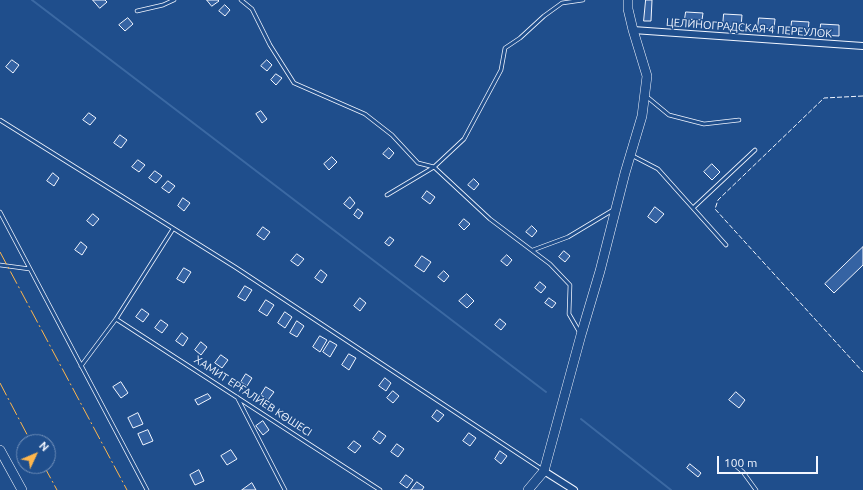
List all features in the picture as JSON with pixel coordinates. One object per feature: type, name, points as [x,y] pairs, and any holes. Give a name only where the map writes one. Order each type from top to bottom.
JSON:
[{"type":"street","points":[[528,490],[544,471],[642,116],[648,76],[633,30],[628,9],[628,0]]},
{"type":"street","name":"ЦЕЛИНОГРАДСКАЯ 4 ПЕРЕУЛОК","points":[[633,30],[863,46]]},
{"type":"street","points":[[0,450],[22,490]]},
{"type":"street","points":[[544,471],[574,490]]},
{"type":"lane","points":[[137,11],[163,5],[174,0]]},
{"type":"lane","points":[[241,0],[252,9],[270,45],[294,82],[366,114],[392,135],[418,163],[434,167],[490,219],[550,264],[570,285],[569,314],[581,335]]},
{"type":"lane","points":[[386,195],[434,167],[464,139],[501,70],[505,48],[520,38],[544,16],[562,3],[583,0]]},
{"type":"lane","points":[[646,95],[669,115],[704,124],[739,120]]},
{"type":"lane","points":[[0,120],[242,271],[544,471]]},
{"type":"lane","points":[[693,208],[755,150]]},
{"type":"lane","points":[[630,155],[658,169],[726,245]]},
{"type":"lane","points":[[533,250],[568,237],[616,208]]},
{"type":"lane","points":[[0,212],[147,490]]},
{"type":"lane","points":[[81,366],[116,318],[173,229]]},
{"type":"lane","points":[[0,265],[30,269]]},
{"type":"lane","name":"ХАМИТ ЕРҒАЛИЕВ КӨШЕСІ","points":[[116,318],[380,490]]},
{"type":"lane","points":[[237,397],[285,490]]},
{"type":"lane","points":[[736,466],[743,472],[756,490]]},
{"type":"building","points":[[93,0],[105,0],[107,2],[100,8]]},
{"type":"building","points":[[207,0],[218,0],[219,1],[212,6]]},
{"type":"building","points":[[646,0],[652,0],[651,21],[644,21]]},
{"type":"building","points":[[225,5],[230,10],[225,16],[219,11]]},
{"type":"building","points":[[686,12],[703,13],[702,20],[685,19]]},
{"type":"building","points":[[724,14],[742,15],[741,27],[723,26]]},
{"type":"building","points":[[128,18],[133,24],[125,31],[119,25]]},
{"type":"building","points":[[759,18],[775,19],[774,29],[758,28]]},
{"type":"building","points":[[792,21],[809,22],[808,31],[791,30]]},
{"type":"building","points":[[821,24],[839,25],[839,36],[820,35]]},
{"type":"building","points":[[12,60],[19,65],[13,73],[6,67]]},
{"type":"building","points":[[267,60],[272,65],[267,71],[261,66]]},
{"type":"building","points":[[276,74],[282,78],[276,85],[271,80]]},
{"type":"building","points":[[261,111],[267,119],[262,123],[256,114]]},
{"type":"building","points":[[89,113],[96,118],[90,125],[83,120]]},
{"type":"building","points":[[120,135],[127,140],[121,148],[114,143]]},
{"type":"building","points":[[389,148],[394,153],[389,159],[383,154]]},
{"type":"building","points":[[332,157],[337,162],[329,170],[324,164]]},
{"type":"building","points":[[138,160],[145,165],[139,172],[132,167]]},
{"type":"building","points":[[712,164],[720,172],[712,180],[704,172]]},
{"type":"building","points":[[155,171],[162,176],[156,183],[149,178]]},
{"type":"building","points":[[53,173],[59,178],[54,186],[47,181]]},
{"type":"building","points":[[474,179],[479,184],[474,190],[468,185]]},
{"type":"building","points":[[168,181],[175,186],[169,193],[162,188]]},
{"type":"building","points":[[427,191],[435,197],[430,204],[422,198]]},
{"type":"building","points":[[350,197],[355,203],[350,209],[344,204]]},
{"type":"building","points":[[183,198],[190,203],[184,211],[178,206]]},
{"type":"building","points":[[655,207],[664,214],[656,223],[648,217]]},
{"type":"building","points":[[358,209],[363,213],[359,219],[354,215]]},
{"type":"building","points":[[93,214],[99,219],[93,226],[87,221]]},
{"type":"building","points":[[464,219],[470,224],[464,230],[459,225]]},
{"type":"building","points":[[532,226],[537,231],[532,237],[526,232]]},
{"type":"building","points":[[263,227],[270,232],[264,240],[257,235]]},
{"type":"building","points":[[390,237],[394,240],[389,246],[385,243]]},
{"type":"building","points":[[81,242],[87,247],[82,255],[75,250]]},
{"type":"building","points":[[863,247],[863,265],[834,293],[825,284]]},
{"type":"building","points":[[564,251],[570,256],[565,262],[559,257]]},
{"type":"building","points":[[297,254],[304,259],[298,266],[291,261]]},
{"type":"building","points":[[507,255],[512,260],[507,266],[501,261]]},
{"type":"building","points":[[422,256],[431,262],[424,272],[415,266]]},
{"type":"building","points":[[184,268],[191,272],[184,283],[177,279]]},
{"type":"building","points":[[321,270],[327,275],[322,283],[315,278]]},
{"type":"building","points":[[444,271],[449,276],[444,282],[438,277]]},
{"type":"building","points":[[540,282],[546,287],[541,293],[535,288]]},
{"type":"building","points":[[245,286],[252,290],[245,301],[238,297]]},
{"type":"building","points":[[467,294],[474,301],[467,308],[459,301]]},
{"type":"building","points":[[360,298],[366,303],[360,311],[354,306]]},
{"type":"building","points":[[549,298],[556,303],[552,308],[545,303]]},
{"type":"building","points":[[266,300],[274,305],[267,316],[259,311]]},
{"type":"building","points":[[142,309],[149,314],[143,322],[136,317]]},
{"type":"building","points":[[285,312],[292,317],[285,328],[278,323]]},
{"type":"building","points":[[500,319],[506,324],[501,330],[495,325]]},
{"type":"building","points":[[161,320],[168,325],[162,333],[155,328]]},
{"type":"building","points":[[297,321],[304,326],[297,337],[290,333]]},
{"type":"building","points":[[182,333],[188,338],[183,346],[176,341]]},
{"type":"building","points":[[320,336],[327,340],[320,352],[313,347]]},
{"type":"building","points":[[330,341],[337,345],[330,357],[323,352]]},
{"type":"building","points":[[201,342],[207,347],[201,355],[195,350]]},
{"type":"building","points":[[349,354],[356,358],[349,370],[342,365]]},
{"type":"building","points":[[221,355],[228,360],[222,368],[215,363]]},
{"type":"building","points":[[246,374],[252,378],[247,386],[241,382]]},
{"type":"building","points":[[385,378],[391,383],[386,391],[379,386]]},
{"type":"building","points":[[121,382],[128,393],[121,398],[113,387]]},
{"type":"building","points":[[266,387],[274,392],[268,400],[261,395]]},
{"type":"building","points":[[393,391],[399,396],[393,403],[387,398]]},
{"type":"building","points":[[736,392],[745,400],[739,408],[729,400]]},
{"type":"building","points":[[208,394],[211,398],[198,405],[195,400]]},
{"type":"building","points":[[437,410],[444,415],[438,422],[432,417]]},
{"type":"building","points":[[138,413],[143,424],[133,428],[128,418]]},
{"type":"building","points":[[263,421],[269,430],[263,435],[256,426]]},
{"type":"building","points":[[148,430],[153,441],[143,445],[138,434]]},
{"type":"building","points":[[379,431],[386,436],[380,444],[373,439]]},
{"type":"building","points":[[469,433],[476,438],[470,446],[463,441]]},
{"type":"building","points":[[354,441],[361,446],[355,453],[348,448]]},
{"type":"building","points":[[397,444],[404,449],[398,457],[391,452]]},
{"type":"building","points":[[231,450],[237,459],[227,465],[221,456]]},
{"type":"building","points":[[500,451],[507,456],[501,464],[495,459]]},
{"type":"building","points":[[690,464],[701,473],[698,477],[687,468]]},
{"type":"building","points":[[199,470],[204,481],[195,485],[190,475]]},
{"type":"building","points":[[406,475],[413,480],[407,488],[400,483]]},
{"type":"building","points":[[417,482],[424,487],[422,490],[411,490]]},
{"type":"building","points":[[252,483],[256,490],[242,490]]},
{"type":"waterway","points":[[32,0],[546,392]]},
{"type":"waterway","points":[[581,419],[671,490]]},
{"type":"fence","points":[[863,96],[824,98],[718,200],[715,209],[863,372]]},
{"type":"power","points":[[0,252],[127,490]]},
{"type":"power","points":[[0,383],[27,434]]},
{"type":"power","points":[[48,474],[57,490]]}]
